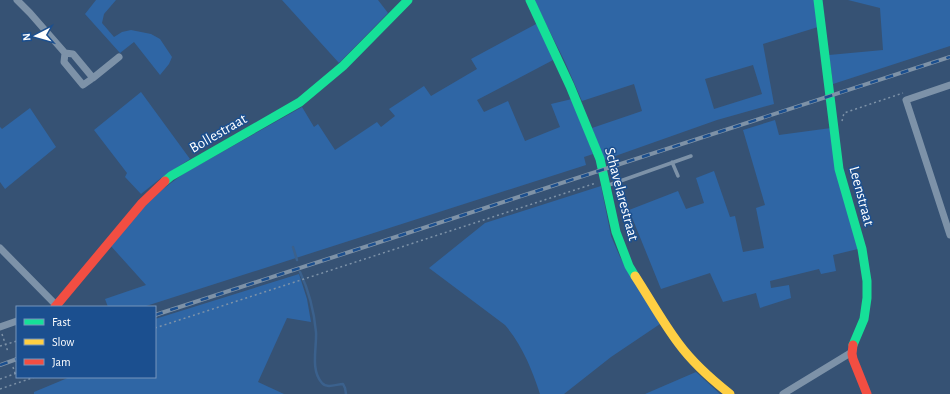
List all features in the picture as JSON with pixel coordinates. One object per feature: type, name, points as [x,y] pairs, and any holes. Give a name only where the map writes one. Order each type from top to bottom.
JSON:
[{"type":"street","points":[[17,0],[65,53],[73,54],[93,78]]},
{"type":"street","name":"Bollestraat","points":[[56,306],[118,230],[158,187],[171,176],[288,109],[316,90],[341,68],[408,0]]},
{"type":"street","name":"Schavelarestraat","points":[[530,0],[570,86],[600,159],[616,232],[629,266],[679,344],[711,379],[730,394]]},
{"type":"street","name":"Leenstraat","points":[[818,0],[842,185],[864,255],[867,297],[864,319],[852,352]]},
{"type":"street","points":[[65,53],[64,62],[83,85],[119,57]]},
{"type":"street","points":[[950,85],[906,100],[950,235]]},
{"type":"street","points":[[0,248],[56,306]]},
{"type":"street","points":[[0,327],[16,321]]},
{"type":"street","points":[[783,394],[852,352],[855,364],[867,394]]},
{"type":"lane","points":[[606,184],[609,185],[691,156]]},
{"type":"lane","points":[[672,162],[678,176]]},
{"type":"path","points":[[835,131],[839,130],[844,113],[904,93]]},
{"type":"path","points":[[156,328],[601,181],[606,184]]},
{"type":"path","points":[[3,338],[8,352]]},
{"type":"path","points":[[0,346],[16,341]]},
{"type":"path","points":[[0,379],[16,373],[13,366]]},
{"type":"path","points":[[0,389],[32,378]]},
{"type":"shaded area","points":[[96,0],[116,0],[104,14],[102,23],[114,37],[122,32],[131,30],[151,34],[160,39],[172,57],[169,64],[160,75],[134,42],[120,53],[85,14]]},
{"type":"shaded area","points":[[282,0],[378,0],[388,13],[339,63]]},
{"type":"shaded area","points":[[534,0],[815,0],[818,27],[763,44],[774,104],[717,120],[604,160],[592,128],[642,111],[634,84],[582,101],[565,62]],"holes":[[[753,65],[762,94],[714,109],[705,79]]]},
{"type":"shaded area","points":[[848,0],[950,0],[950,46],[833,84],[829,55],[883,50],[880,8]]},
{"type":"shaded area","points":[[538,23],[555,59],[477,100],[484,112],[508,101],[525,141],[560,127],[551,104],[572,99],[593,154],[584,157],[586,165],[146,306],[108,306],[105,299],[146,285],[110,245],[133,217],[163,189],[183,174],[302,107],[314,127],[318,124],[335,150],[377,122],[381,127],[395,116],[389,109],[424,86],[431,96],[477,69],[471,59]]},
{"type":"shaded area","points":[[141,92],[190,159],[161,178],[141,194],[125,177],[127,173],[94,130]]},
{"type":"shaded area","points":[[30,108],[56,147],[5,189],[0,182],[0,127],[2,129]]},
{"type":"shaded area","points":[[775,120],[779,135],[831,128],[858,249],[833,255],[836,271],[821,274],[819,269],[770,281],[771,288],[789,285],[791,298],[760,308],[756,293],[723,302],[710,273],[661,289],[629,210],[678,191],[686,209],[704,203],[696,178],[714,171],[730,217],[735,216],[743,252],[764,248],[756,208],[765,205],[743,130]]},
{"type":"shaded area","points":[[601,186],[611,236],[620,257],[660,324],[611,357],[564,394],[540,394],[534,375],[526,358],[517,341],[505,325],[429,268],[485,223]]},
{"type":"shaded area","points":[[299,274],[307,299],[311,322],[287,318],[258,382],[284,394],[34,394],[34,392],[68,378],[156,378],[156,319]]},
{"type":"shaded area","points":[[696,372],[720,394],[645,394]]},
{"type":"waterway","points":[[293,247],[297,260]]},
{"type":"waterway","points":[[300,272],[311,301],[314,316],[316,332],[315,365],[318,378],[324,385],[327,386],[343,384],[346,394]]},
{"type":"railway","points":[[156,315],[950,57]]},
{"type":"railway","points":[[0,365],[16,359]]},
{"type":"traffic: fast","points":[[165,181],[171,176],[300,102],[343,66],[408,0]]},
{"type":"traffic: fast","points":[[530,0],[570,86],[600,159],[616,232],[629,266],[635,276]]},
{"type":"traffic: fast","points":[[818,0],[839,169],[862,249],[867,281],[867,298],[864,319],[853,345]]},
{"type":"traffic: slow","points":[[635,276],[667,328],[684,351],[716,383],[730,394]]},
{"type":"traffic: jam","points":[[56,306],[142,203],[165,181]]},
{"type":"traffic: jam","points":[[853,345],[853,359],[867,394]]}]
